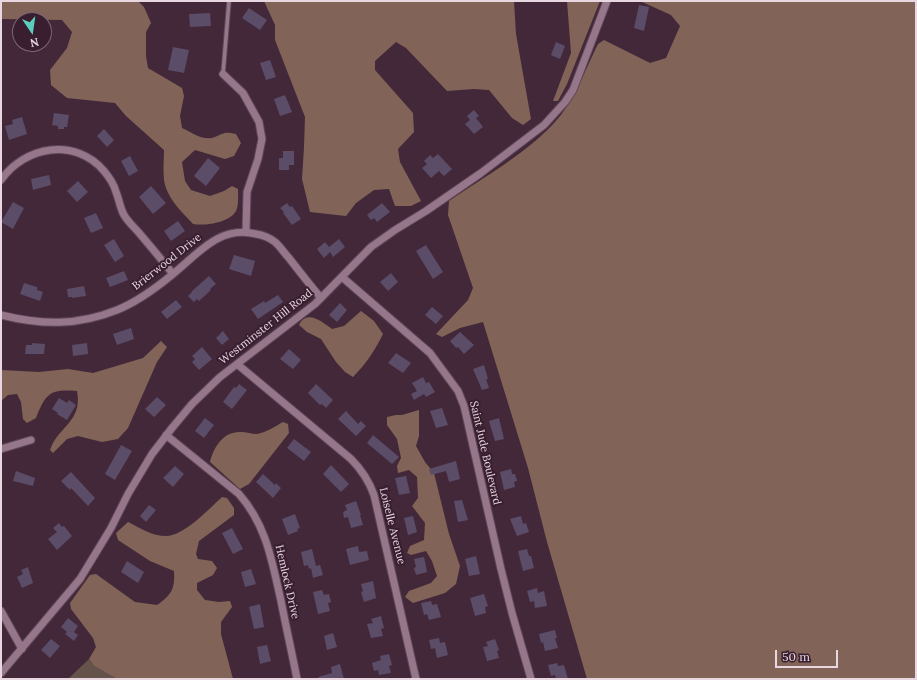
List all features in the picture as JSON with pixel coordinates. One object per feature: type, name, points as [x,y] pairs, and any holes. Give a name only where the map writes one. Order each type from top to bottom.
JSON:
[{"type":"street","name":"Westminster Hill Road","points":[[1,673],[83,574],[111,528],[128,494],[152,454],[192,404],[220,377],[315,304],[372,247],[492,165],[540,128],[559,110],[573,90],[607,1]]},
{"type":"street","points":[[223,74],[244,93],[259,122],[262,139],[258,159],[247,192],[246,231]]},
{"type":"street","points":[[1,180],[16,164],[29,156],[44,150],[60,149],[77,152],[93,160],[110,179],[116,190],[124,215],[173,274]]},
{"type":"street","points":[[1,167],[7,172]]},
{"type":"street","name":"Brierwood Drive","points":[[1,315],[22,320],[63,322],[86,320],[118,310],[139,299],[173,274],[214,239],[231,233],[246,231],[261,235],[275,242],[321,298]]},
{"type":"street","name":"Saint Jude Boulevard","points":[[342,277],[430,353],[460,396],[474,447],[508,598],[531,679]]},
{"type":"street","name":"Loiselle Avenue","points":[[237,364],[351,459],[360,468],[367,479],[376,502],[416,679]]},
{"type":"street","name":"Hemlock Drive","points":[[166,436],[239,494],[259,525],[270,552],[297,679]]},
{"type":"street","points":[[1,449],[31,440]]},
{"type":"street","points":[[1,611],[22,649]]},
{"type":"lane","points":[[223,74],[229,1]]},
{"type":"shaded area","points":[[1,1],[138,1],[144,7],[151,23],[146,32],[146,56],[148,68],[182,88],[184,96],[180,116],[182,128],[204,138],[212,138],[223,133],[236,134],[241,143],[234,156],[225,159],[195,150],[182,162],[185,181],[191,190],[210,196],[224,191],[232,186],[238,189],[238,206],[233,215],[216,223],[193,224],[174,203],[166,188],[164,174],[164,150],[126,116],[115,103],[67,98],[51,85],[50,70],[67,48],[72,32],[62,20],[52,20],[52,12],[12,12],[12,19],[1,19]]},
{"type":"shaded area","points":[[264,1],[514,1],[516,34],[531,119],[523,125],[512,118],[489,90],[474,89],[447,91],[406,48],[396,42],[375,61],[375,70],[413,113],[414,132],[398,149],[400,162],[421,201],[411,206],[395,206],[389,189],[374,190],[356,203],[346,216],[310,212],[302,179],[305,117],[275,40],[275,25]]},
{"type":"shaded area","points":[[567,1],[600,1],[567,84],[558,101],[553,101],[571,53]]},
{"type":"shaded area","points":[[640,1],[916,1],[916,679],[587,679],[547,542],[528,468],[483,322],[460,328],[442,337],[436,334],[468,300],[473,288],[448,215],[449,201],[491,174],[532,144],[555,122],[568,105],[598,44],[604,40],[650,63],[666,58],[680,26],[671,15]]},
{"type":"shaded area","points":[[361,311],[374,321],[383,334],[370,357],[353,377],[345,372],[336,362],[321,339],[307,332],[299,325],[302,320],[310,317],[319,320],[332,329],[344,326]]},
{"type":"shaded area","points":[[161,341],[167,347],[157,362],[128,428],[118,439],[102,442],[78,436],[67,439],[53,453],[50,450],[54,442],[69,423],[76,410],[78,401],[77,391],[61,391],[50,394],[43,403],[36,418],[27,423],[23,419],[21,402],[17,394],[8,395],[1,401],[1,370],[39,372],[68,369],[93,373],[143,358]]},
{"type":"shaded area","points":[[419,410],[419,436],[416,446],[425,462],[434,473],[449,534],[460,566],[456,584],[445,593],[413,603],[405,597],[409,591],[431,583],[437,576],[432,561],[426,551],[411,555],[407,553],[410,546],[424,540],[425,523],[412,506],[418,498],[417,477],[409,470],[398,473],[397,466],[401,458],[397,439],[387,425],[387,417],[402,415]]},
{"type":"shaded area","points":[[283,422],[288,424],[289,433],[249,484],[240,489],[210,462],[217,445],[230,434],[235,432],[260,433]]},
{"type":"shaded area","points":[[222,497],[227,498],[234,508],[234,515],[199,541],[196,554],[198,559],[212,561],[217,568],[213,575],[197,583],[197,590],[205,600],[219,602],[230,601],[232,607],[221,622],[221,634],[233,679],[117,679],[94,666],[89,659],[96,647],[93,638],[71,609],[70,603],[90,575],[96,574],[135,602],[157,605],[172,591],[174,582],[174,571],[150,561],[118,540],[116,533],[128,522],[156,535],[173,535],[181,532],[196,521]]},
{"type":"shaded area","points":[[89,659],[94,666],[117,679],[68,679]]},
{"type":"building","points":[[639,5],[649,7],[644,31],[634,28]]},
{"type":"building","points":[[249,8],[267,20],[260,30],[242,18]]},
{"type":"building","points":[[210,13],[211,26],[190,27],[189,14]]},
{"type":"building","points":[[556,42],[565,46],[560,59],[551,55]]},
{"type":"building","points":[[173,47],[189,50],[184,73],[168,70]]},
{"type":"building","points":[[270,60],[276,77],[266,80],[260,63]]},
{"type":"building","points":[[285,95],[292,112],[280,116],[274,99]]},
{"type":"building","points":[[474,110],[479,116],[476,118],[483,127],[474,134],[465,124],[470,120],[467,116]]},
{"type":"building","points":[[54,113],[69,115],[67,127],[64,127],[64,129],[58,129],[58,126],[52,125]]},
{"type":"building","points":[[22,117],[27,134],[9,140],[5,126],[13,124],[12,120]]},
{"type":"building","points":[[104,129],[114,140],[107,147],[97,136]]},
{"type":"building","points":[[283,151],[294,151],[294,165],[289,165],[289,170],[279,170],[279,158],[283,158]]},
{"type":"building","points":[[438,154],[452,169],[444,176],[439,171],[431,178],[422,168],[427,164],[424,161],[430,155],[433,158]]},
{"type":"building","points":[[130,156],[138,171],[129,176],[121,161]]},
{"type":"building","points":[[208,158],[220,168],[206,186],[194,176]]},
{"type":"building","points":[[49,175],[51,185],[33,190],[31,179]]},
{"type":"building","points":[[78,181],[88,192],[77,202],[67,191]]},
{"type":"building","points":[[151,186],[166,203],[153,214],[139,197]]},
{"type":"building","points":[[13,202],[24,208],[13,229],[1,222]]},
{"type":"building","points":[[287,203],[290,207],[292,206],[301,219],[292,225],[280,208]]},
{"type":"building","points":[[382,203],[390,212],[377,222],[374,218],[371,220],[367,215]]},
{"type":"building","points":[[96,213],[103,228],[91,233],[84,218]]},
{"type":"building","points":[[178,221],[185,231],[171,241],[164,231]]},
{"type":"building","points":[[114,239],[124,256],[115,262],[104,245]]},
{"type":"building","points":[[339,239],[345,247],[333,257],[330,252],[324,258],[317,249],[325,242],[329,247]]},
{"type":"building","points":[[426,245],[443,272],[433,279],[416,251]]},
{"type":"building","points":[[234,255],[255,261],[251,276],[229,269]]},
{"type":"building","points":[[124,271],[128,280],[110,287],[106,278]]},
{"type":"building","points":[[391,273],[398,282],[388,291],[380,282]]},
{"type":"building","points":[[209,276],[216,284],[199,301],[197,299],[194,302],[188,296]]},
{"type":"building","points":[[24,283],[37,287],[37,290],[43,292],[40,301],[20,294]]},
{"type":"building","points":[[84,286],[86,296],[72,298],[68,297],[67,289]]},
{"type":"building","points":[[278,295],[283,302],[258,319],[251,309]]},
{"type":"building","points":[[176,300],[182,307],[167,319],[161,312]]},
{"type":"building","points":[[340,303],[347,310],[337,322],[329,315]]},
{"type":"building","points":[[432,307],[443,316],[436,324],[425,315]]},
{"type":"building","points":[[131,328],[134,339],[117,345],[113,334]]},
{"type":"building","points":[[223,331],[229,339],[222,345],[216,338]]},
{"type":"building","points":[[460,332],[474,345],[464,354],[450,341]]},
{"type":"building","points":[[32,343],[45,344],[44,354],[25,354],[26,345],[32,345]]},
{"type":"building","points":[[87,343],[88,354],[73,356],[72,345]]},
{"type":"building","points":[[202,347],[212,359],[199,370],[192,362],[195,359],[192,356]]},
{"type":"building","points":[[289,349],[301,360],[293,369],[280,359]]},
{"type":"building","points":[[396,353],[411,363],[403,373],[388,363]]},
{"type":"building","points":[[484,365],[489,388],[482,390],[473,369]]},
{"type":"building","points":[[423,377],[426,383],[429,382],[435,392],[426,397],[424,394],[414,400],[411,394],[417,391],[412,383]]},
{"type":"building","points":[[239,384],[247,390],[232,409],[223,402],[234,387],[236,388]]},
{"type":"building","points":[[316,384],[333,400],[326,408],[322,404],[320,405],[308,393]]},
{"type":"building","points":[[157,397],[166,405],[154,417],[145,409]]},
{"type":"building","points":[[59,398],[67,403],[69,400],[76,405],[67,420],[52,409]]},
{"type":"building","points":[[442,408],[448,425],[436,428],[430,411]]},
{"type":"building","points":[[346,411],[358,424],[361,421],[366,426],[356,436],[338,419]]},
{"type":"building","points":[[205,418],[214,425],[204,438],[195,431]]},
{"type":"building","points":[[499,418],[504,439],[495,441],[489,421]]},
{"type":"building","points":[[373,435],[399,457],[392,464],[367,443]]},
{"type":"building","points":[[294,439],[311,452],[304,461],[287,448]]},
{"type":"building","points":[[121,445],[132,451],[115,480],[105,474]]},
{"type":"building","points":[[456,461],[460,479],[449,482],[446,471],[431,475],[429,469]]},
{"type":"building","points":[[331,465],[349,484],[341,492],[323,474]]},
{"type":"building","points":[[175,466],[184,474],[173,487],[163,478]]},
{"type":"building","points":[[511,469],[512,474],[515,474],[517,481],[514,482],[515,487],[504,490],[500,472]]},
{"type":"building","points":[[16,471],[35,478],[33,486],[13,481]]},
{"type":"building","points":[[71,472],[95,498],[88,506],[71,488],[70,490],[61,481]]},
{"type":"building","points":[[263,474],[275,485],[276,483],[281,488],[273,498],[256,482]]},
{"type":"building","points":[[406,476],[410,493],[399,495],[395,478]]},
{"type":"building","points":[[462,500],[468,520],[458,522],[454,501]]},
{"type":"building","points":[[356,501],[363,525],[351,528],[348,517],[344,518],[343,512],[347,510],[345,505]]},
{"type":"building","points":[[149,505],[156,510],[146,522],[140,516]]},
{"type":"building","points":[[295,514],[300,528],[297,529],[298,531],[288,535],[282,519]]},
{"type":"building","points":[[413,516],[417,532],[408,535],[404,518]]},
{"type":"building","points":[[521,516],[523,524],[526,523],[529,532],[517,536],[510,519]]},
{"type":"building","points":[[59,523],[62,527],[64,526],[72,536],[57,550],[48,539],[57,532],[53,528]]},
{"type":"building","points":[[232,528],[243,549],[233,554],[222,533]]},
{"type":"building","points":[[358,546],[359,552],[367,551],[369,560],[350,565],[346,549]]},
{"type":"building","points":[[312,549],[316,566],[320,565],[323,575],[313,578],[311,568],[309,569],[308,565],[304,566],[301,552]]},
{"type":"building","points":[[527,549],[529,556],[531,556],[534,568],[523,571],[518,551]]},
{"type":"building","points":[[476,556],[480,574],[469,576],[465,559]]},
{"type":"building","points":[[424,557],[427,572],[416,575],[414,559]]},
{"type":"building","points":[[127,561],[144,572],[138,583],[121,572]]},
{"type":"building","points":[[28,567],[33,583],[22,588],[17,577],[23,574],[21,570]]},
{"type":"building","points":[[251,569],[256,584],[245,587],[241,572]]},
{"type":"building","points":[[373,581],[376,598],[364,602],[361,592],[363,591],[361,584]]},
{"type":"building","points":[[537,588],[538,593],[544,591],[547,606],[535,608],[534,601],[530,602],[527,591]]},
{"type":"building","points":[[322,590],[324,595],[329,594],[331,602],[328,603],[330,611],[318,614],[313,592]]},
{"type":"building","points":[[484,594],[488,606],[485,607],[486,613],[475,616],[470,598]]},
{"type":"building","points":[[431,601],[432,605],[437,604],[441,617],[429,620],[427,614],[424,615],[421,603]]},
{"type":"building","points":[[260,604],[264,627],[254,629],[249,607]]},
{"type":"building","points":[[381,616],[384,628],[381,629],[383,636],[371,638],[367,624],[373,623],[371,619]]},
{"type":"building","points":[[68,618],[78,626],[74,632],[78,635],[74,641],[65,634],[67,632],[61,627]]},
{"type":"building","points":[[555,630],[557,638],[555,638],[558,648],[545,651],[539,634]]},
{"type":"building","points":[[333,633],[337,647],[327,650],[324,636]]},
{"type":"building","points":[[439,638],[440,643],[445,642],[448,655],[437,658],[435,648],[431,649],[429,640]]},
{"type":"building","points":[[51,639],[60,646],[50,658],[41,650]]},
{"type":"building","points":[[495,639],[499,650],[497,651],[499,658],[487,661],[483,647],[488,646],[486,642]]},
{"type":"building","points":[[267,645],[271,661],[260,664],[257,647]]},
{"type":"building","points":[[389,654],[392,665],[389,666],[391,673],[379,675],[378,670],[374,671],[372,663],[381,660],[380,656]]},
{"type":"building","points":[[557,663],[558,666],[564,665],[568,679],[556,679],[555,675],[551,676],[548,665]]},
{"type":"building","points":[[340,664],[344,679],[319,679],[318,677],[332,673],[331,667]]}]
